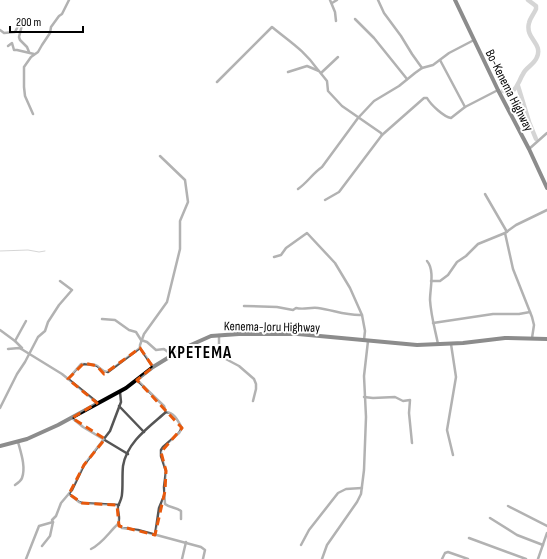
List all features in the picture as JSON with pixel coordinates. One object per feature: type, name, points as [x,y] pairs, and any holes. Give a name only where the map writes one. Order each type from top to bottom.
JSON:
[{"type":"highway","name":"Bo-Kenema Highway","points":[[455,0],[547,188]]},
{"type":"highway","name":"Kenema-Joru Highway","points":[[0,445],[18,442],[72,418],[120,391],[153,367],[194,342],[211,336],[298,334],[417,345],[451,344],[504,338],[547,339]]},
{"type":"street","points":[[33,114],[25,96],[24,67],[30,57],[38,52],[50,33],[51,27],[62,14],[69,0]]},
{"type":"street","points":[[336,21],[335,12],[331,2],[337,0]]},
{"type":"street","points":[[378,0],[384,13],[422,68]]},
{"type":"street","points":[[355,19],[374,38],[407,80]]},
{"type":"street","points":[[0,30],[4,33],[15,32],[19,24],[23,21],[19,37],[29,52]]},
{"type":"street","points":[[217,82],[272,27],[301,49],[311,60],[327,81],[327,87],[331,95],[358,118],[382,133],[382,135]]},
{"type":"street","points":[[298,189],[307,183],[322,167],[358,118],[374,102],[422,68],[433,65],[474,40]]},
{"type":"street","points":[[8,46],[12,43],[14,50],[34,54]]},
{"type":"street","points":[[321,73],[338,57]]},
{"type":"street","points":[[440,60],[465,107]]},
{"type":"street","points":[[288,72],[307,66],[318,70]]},
{"type":"street","points":[[325,200],[339,192],[382,135],[426,98],[448,118],[454,116],[465,107],[498,90]]},
{"type":"street","points":[[529,149],[547,133]]},
{"type":"street","points":[[153,367],[140,348],[141,340],[148,327],[167,302],[180,249],[180,222],[188,202],[185,180],[160,156]]},
{"type":"street","points":[[485,194],[506,232],[513,269],[534,325],[532,338]]},
{"type":"street","points":[[432,281],[440,281],[448,275],[457,262],[466,256],[478,244],[506,232],[516,225],[547,210]]},
{"type":"street","points":[[274,257],[281,255],[286,248],[307,234],[335,263],[350,288],[362,315],[365,330],[364,397],[366,417],[364,470],[361,494],[327,545],[322,559]]},
{"type":"street","points":[[427,261],[430,265],[432,281],[430,301],[438,344]]},
{"type":"street","points":[[0,408],[38,337],[45,331],[48,322],[72,290],[60,281]]},
{"type":"street","points":[[244,306],[277,307],[293,310],[296,308],[303,310],[317,308],[351,315],[362,315]]},
{"type":"street","points":[[433,323],[493,314],[519,314],[530,312]]},
{"type":"street","points":[[102,319],[115,320],[130,330],[136,332],[141,340],[147,342],[156,350],[164,349],[172,355]]},
{"type":"street","points":[[15,340],[26,321]]},
{"type":"street","points":[[0,330],[15,340],[23,350]]},
{"type":"street","points":[[219,335],[219,351],[222,357],[239,366],[254,379],[256,389],[253,401]]},
{"type":"street","points":[[451,344],[456,377],[447,430],[453,455]]},
{"type":"street","points":[[8,348],[19,348],[23,350],[62,374],[98,403]]},
{"type":"street","points":[[68,379],[81,364],[95,365],[102,371],[108,372],[140,348]]},
{"type":"street","points":[[137,380],[164,406],[166,412]]},
{"type":"street","points":[[42,546],[50,536],[54,522],[52,520],[57,514],[61,503],[70,494],[84,465],[112,427],[121,398],[120,391]]},
{"type":"street","points":[[364,397],[395,396],[403,401],[408,399],[410,400],[409,413],[412,443]]},
{"type":"street","points":[[119,406],[144,432]]},
{"type":"street","points":[[91,549],[109,534],[118,524],[120,516],[119,505],[122,495],[123,466],[136,439],[166,412]]},
{"type":"street","points":[[166,412],[171,413],[182,428],[179,433],[163,447],[161,452],[161,459],[166,470],[164,496],[165,504],[171,508],[176,508],[181,511],[181,519]]},
{"type":"street","points":[[72,418],[83,427],[128,454]]},
{"type":"street","points":[[15,485],[22,477],[22,455],[18,442]]},
{"type":"street","points":[[301,545],[309,530],[338,493],[346,489],[362,488]]},
{"type":"street","points":[[70,494],[82,503],[119,505]]},
{"type":"street","points":[[155,535],[159,508],[164,496]]},
{"type":"street","points":[[508,506],[547,526]]},
{"type":"street","points":[[490,518],[517,535],[543,545]]},
{"type":"street","points":[[26,559],[39,526],[54,522]]},
{"type":"street","points":[[118,524],[122,528],[138,530],[186,542],[203,548],[205,552],[204,559]]},
{"type":"street","points":[[538,559],[547,533]]},
{"type":"street","points":[[470,538],[519,558],[526,559]]},
{"type":"street","points":[[182,559],[186,542]]},
{"type":"street","points":[[442,559],[448,552],[468,559]]},
{"type":"highlighted area","points":[[140,348],[153,367],[137,380],[182,428],[161,452],[166,471],[165,491],[155,535],[119,526],[117,505],[82,503],[69,494],[84,465],[105,439],[72,418],[97,403],[68,379],[84,363],[97,366],[104,374]]},
{"type":"waterway","points":[[503,91],[512,92],[518,85],[524,72],[537,57],[538,48],[531,37],[528,28],[536,6],[528,0]]},
{"type":"waterway","points":[[518,86],[536,139]]},
{"type":"waterway","points":[[0,251],[45,251]]},
{"type":"district","name":"KPETEMA","points":[[200,352]]}]
